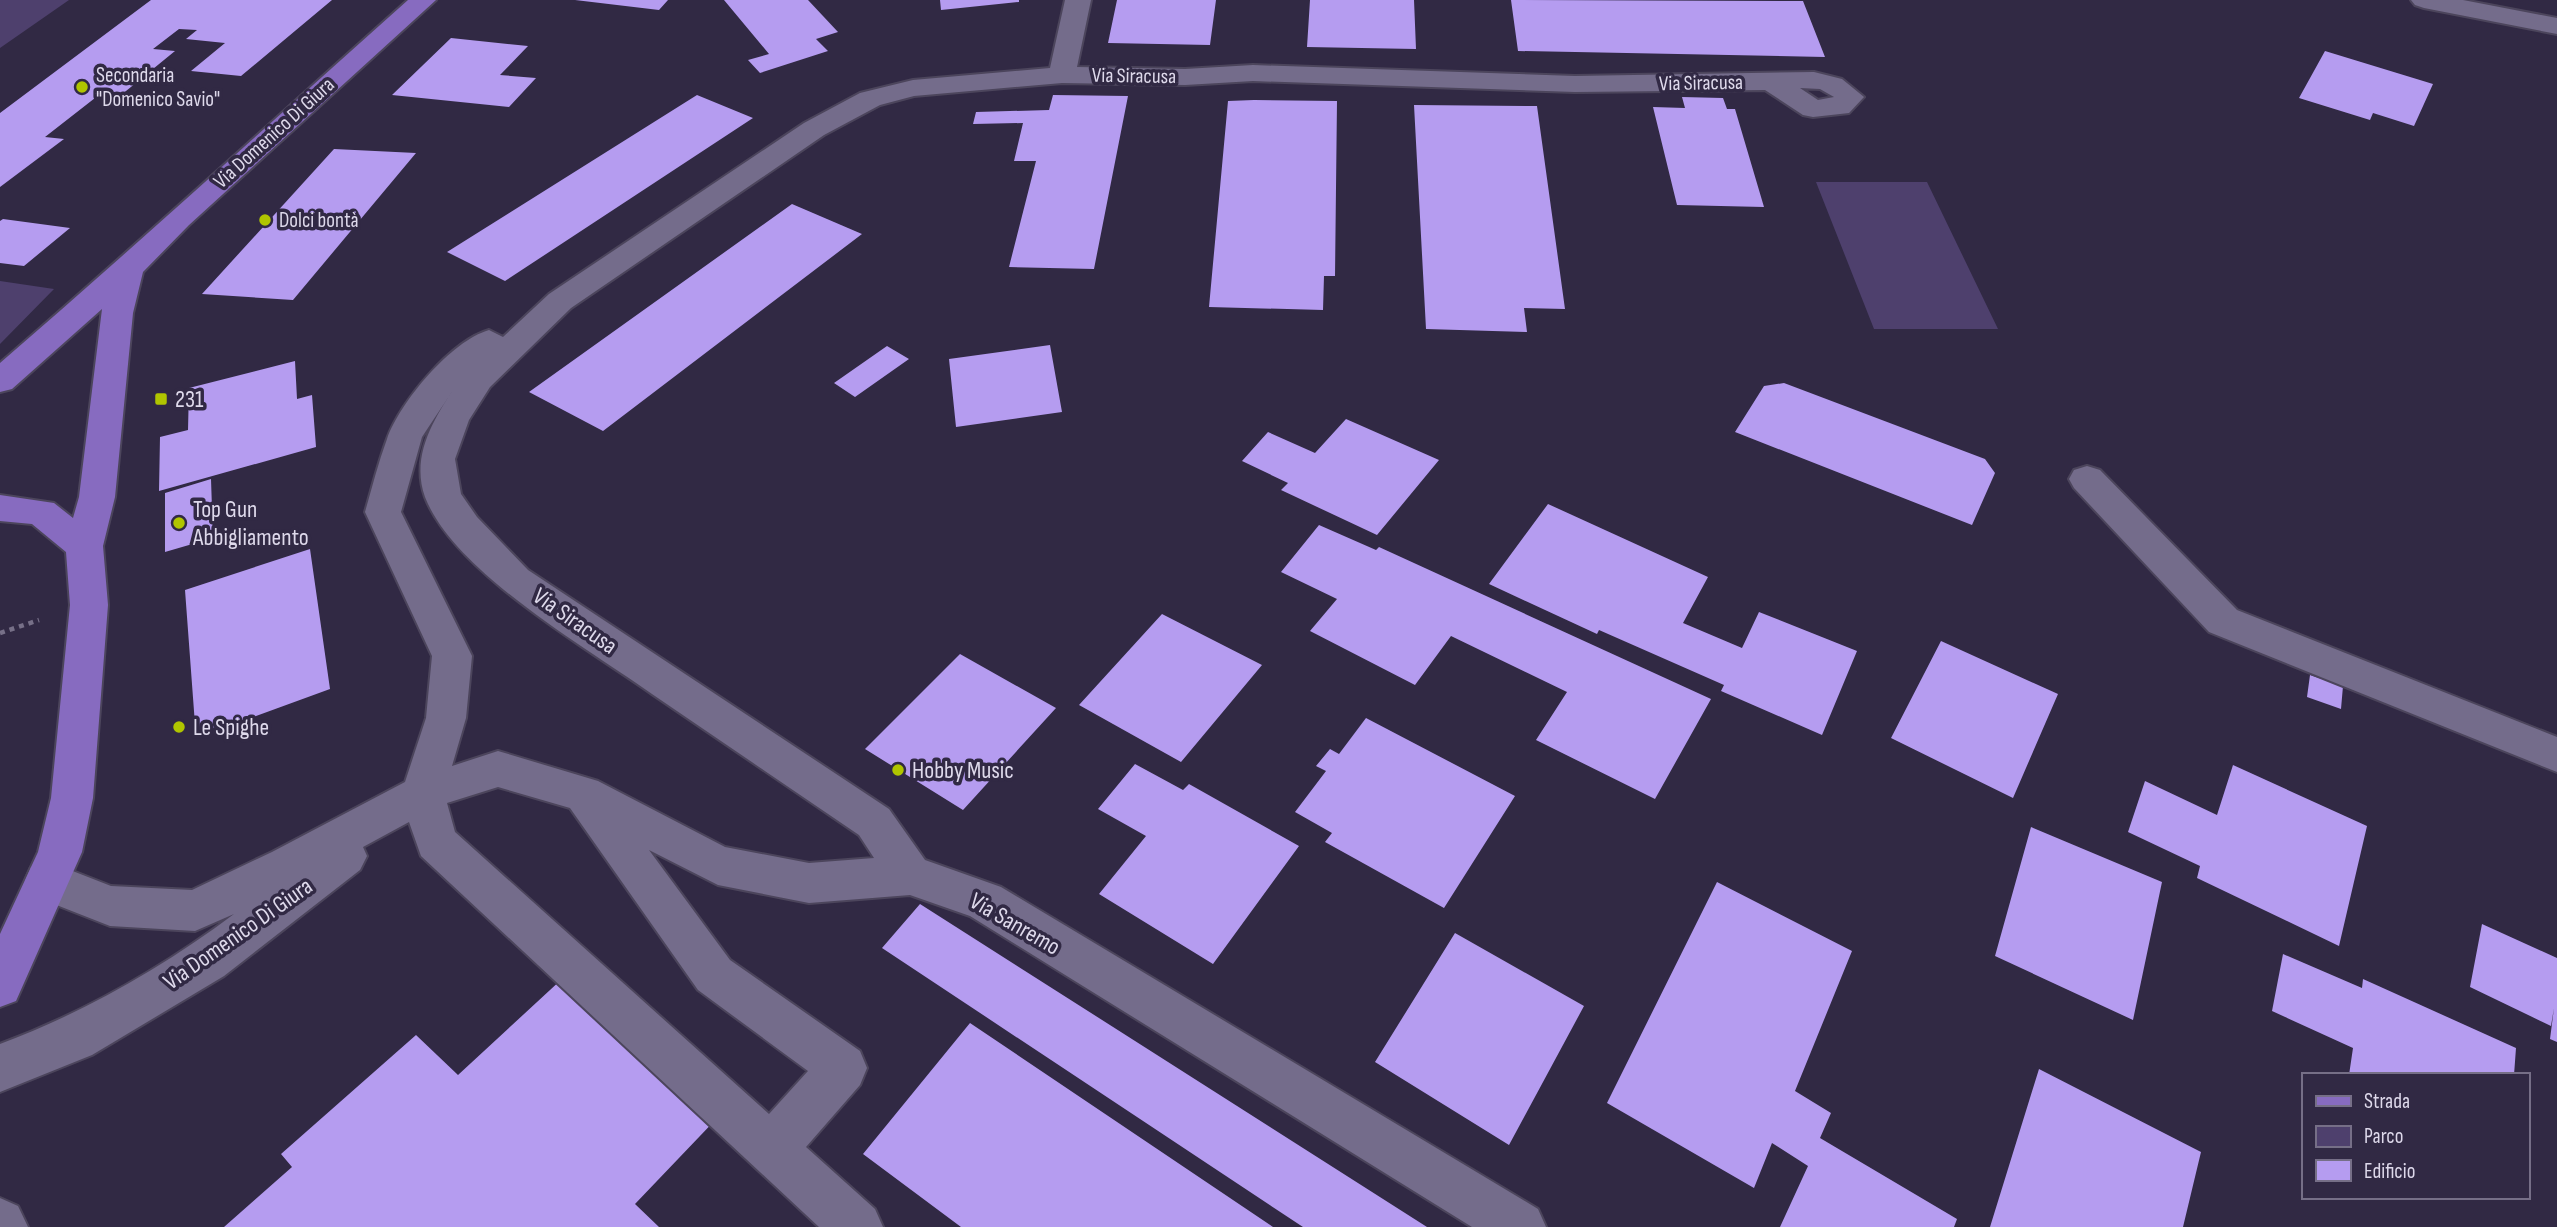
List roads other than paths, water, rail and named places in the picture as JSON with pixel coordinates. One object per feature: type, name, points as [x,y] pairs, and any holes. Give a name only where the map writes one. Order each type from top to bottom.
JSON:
[{"type":"main road","name":"Via Domenico Di Giura","points":[[0,381],[128,269],[178,219],[423,0]]},
{"type":"main road","points":[[5,969],[60,852],[72,798],[89,605],[84,546],[97,498],[117,313],[128,269]]},
{"type":"main road","points":[[0,508],[41,512],[84,546]]},
{"type":"street","points":[[1062,75],[1078,0]]},
{"type":"street","points":[[2424,0],[2557,26]]},
{"type":"street","name":"Via Siracusa","points":[[423,793],[446,718],[452,656],[383,512],[396,458],[405,436],[442,381],[470,352],[559,301],[814,129],[870,99],[938,84],[1062,75],[1185,77],[1253,73],[1575,84],[1771,82]]},
{"type":"street","name":"Via Siracusa","points":[[559,301],[478,379],[452,419],[437,459],[443,496],[464,527],[515,580],[874,822],[910,875]]},
{"type":"street","points":[[2087,480],[2223,621],[2557,755]]},
{"type":"street","name":"Via Sanremo","points":[[423,793],[498,769],[583,794],[718,865],[809,883],[910,875],[985,901],[1520,1227]]},
{"type":"street","points":[[423,793],[436,842],[856,1227]]},
{"type":"street","name":"Via Domenico Di Giura","points":[[47,881],[110,906],[195,911],[288,866],[423,793]]},
{"type":"street","name":"Via Domenico Di Giura","points":[[0,1068],[75,1039],[208,961],[275,912],[423,793]]},
{"type":"street","points":[[583,794],[714,975],[843,1068],[771,1149]]},
{"type":"place","name":"Secondaria \"Domenico Savio\"","points":[[82,87]]},
{"type":"place","name":"Dolci bontà","points":[[265,220]]},
{"type":"place","name":"231","points":[[161,399]]},
{"type":"place","name":"Top Gun Abbigliamento","points":[[179,523]]},
{"type":"place","name":"Le Spighe","points":[[179,727]]},
{"type":"place","name":"Hobby Music","points":[[898,770]]}]
